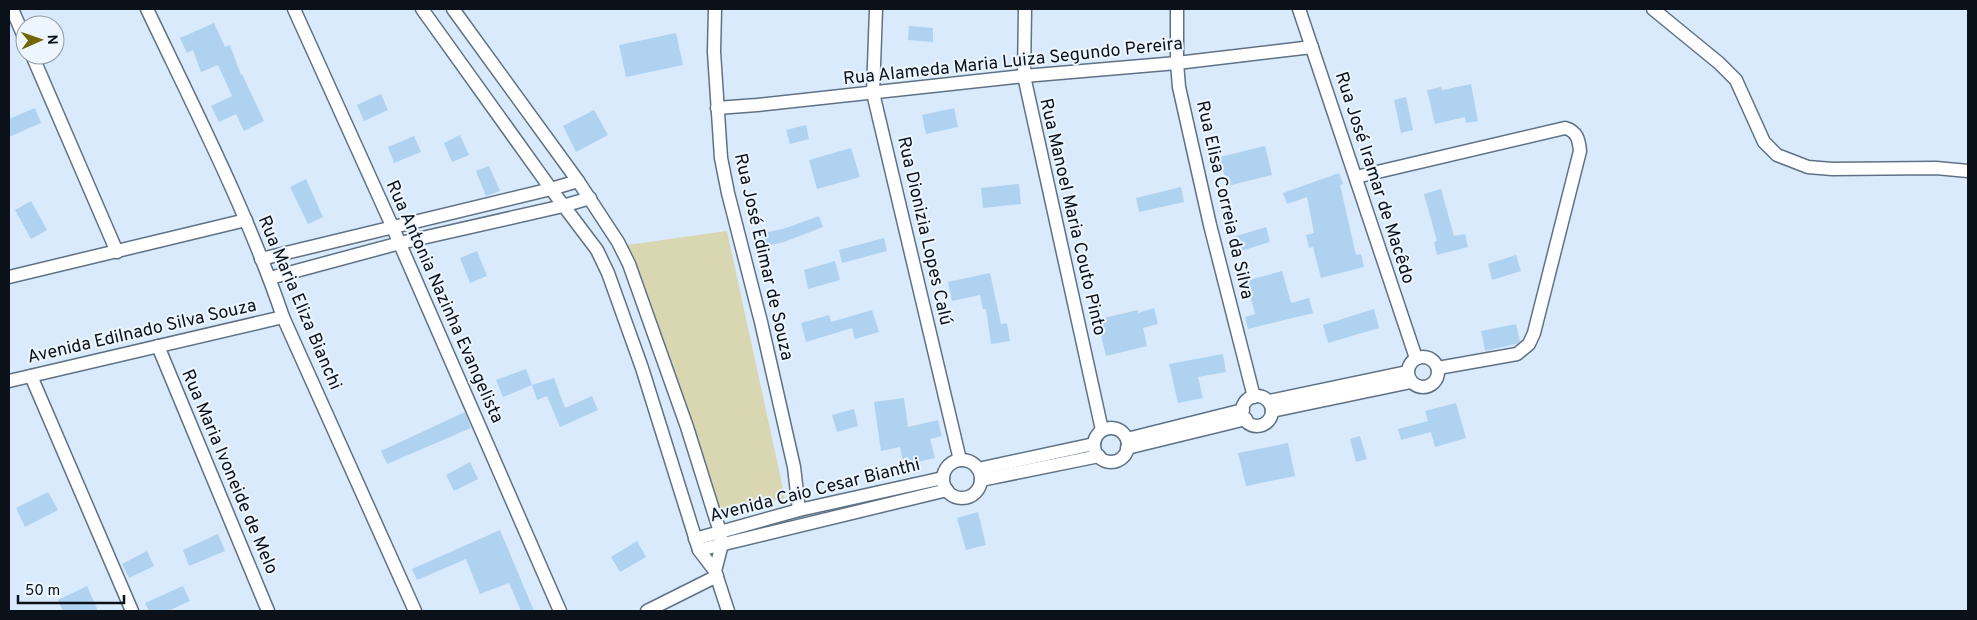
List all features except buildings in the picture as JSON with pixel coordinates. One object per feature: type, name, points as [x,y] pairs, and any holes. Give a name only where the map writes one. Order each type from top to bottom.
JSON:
[{"type":"street","name":"Rua Maria Eliza Bianchi","points":[[147,9],[246,220],[270,278],[283,317],[415,611]]},
{"type":"street","name":"Rua Antonia Nazinha Evangelista","points":[[294,9],[400,243],[560,611]]},
{"type":"street","points":[[422,9],[597,250],[608,273],[642,368],[697,545],[716,574],[728,611]]},
{"type":"street","points":[[453,9],[578,181],[618,242],[628,264],[687,427],[721,538],[716,574]]},
{"type":"street","name":"Rua José Edimar de Souza","points":[[715,9],[714,52],[721,158],[794,467],[799,510]]},
{"type":"street","name":"Rua Dionizia Lopes Calú","points":[[876,9],[873,93],[960,460]]},
{"type":"street","name":"Rua Manoel Maria Couto Pinto","points":[[1025,9],[1024,76],[1102,430]]},
{"type":"street","name":"Rua Elisa Correia da Silva","points":[[1177,9],[1179,87],[1254,396]]},
{"type":"street","name":"Rua José Iramar de Macêdo","points":[[1299,9],[1416,358]]},
{"type":"street","points":[[1653,9],[1719,63],[1736,80],[1764,142],[1777,155],[1808,167],[1832,170],[1936,168],[1968,170]]},
{"type":"street","name":"Rua Alameda Maria Luiza Segundo Pereira","points":[[717,108],[1024,76],[1177,63],[1312,46]]},
{"type":"street","points":[[36,65],[117,252]]},
{"type":"street","points":[[1356,177],[1565,128],[1571,130],[1576,135],[1580,151],[1529,344],[1517,354],[1438,368]]},
{"type":"street","points":[[261,259],[578,181]]},
{"type":"street","points":[[270,278],[400,243],[564,206],[590,198]]},
{"type":"street","points":[[9,278],[246,220]]},
{"type":"street","name":"Avenida Edilnado Silva Souza","points":[[9,381],[283,317]]},
{"type":"street","name":"Rua Maria Ivoneide de Melo","points":[[158,346],[268,611]]},
{"type":"street","points":[[1422,357],[1432,360],[1438,368],[1437,378],[1431,385],[1422,388],[1409,377],[1409,366],[1416,358],[1422,357]]},
{"type":"street","points":[[31,376],[132,611]]},
{"type":"street","points":[[1271,406],[1409,377]]},
{"type":"street","points":[[1244,415],[1247,400],[1254,396],[1261,396],[1271,406]]},
{"type":"street","points":[[1244,415],[1252,424],[1261,425],[1269,420],[1271,406]]},
{"type":"street","points":[[1127,444],[1244,415]]},
{"type":"street","points":[[1112,428],[1124,434],[1127,444],[1122,457],[1118,460],[1108,461],[1096,450],[1095,439],[1102,430],[1112,428]]},
{"type":"street","points":[[980,474],[1096,450]]},
{"type":"street","points":[[945,484],[956,497],[968,498],[978,491],[980,474],[970,462],[960,460]]},
{"type":"street","name":"Avenida Caio Cesar Bianthi","points":[[945,484],[947,468],[950,464],[960,460]]},
{"type":"street","name":"Avenida Caio Cesar Bianthi","points":[[721,538],[799,510],[945,484]]},
{"type":"street","name":"Avenida Caio Cesar Bianthi","points":[[697,545],[945,484]]},
{"type":"street","points":[[647,611],[716,574]]},
{"type":"shaded area","points":[[727,231],[785,498],[714,515],[620,246]]}]
